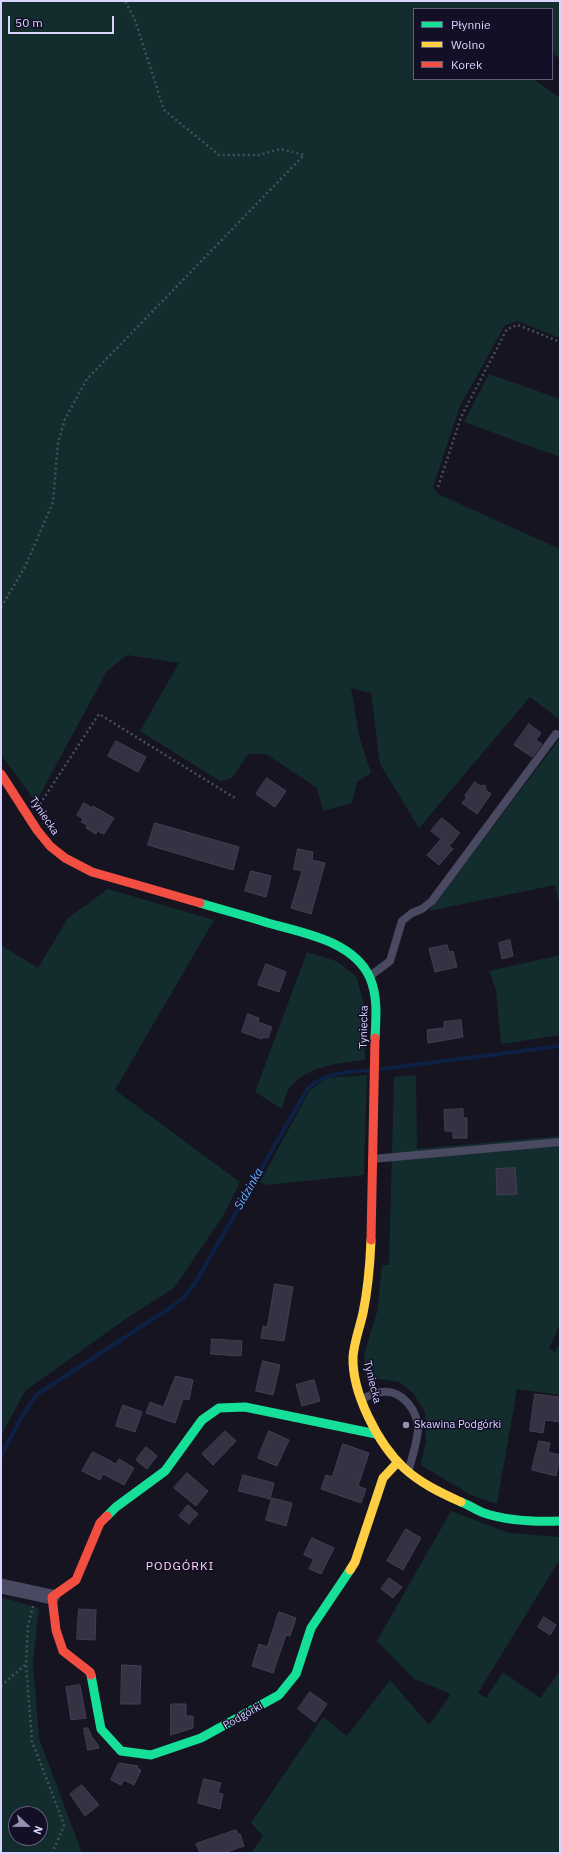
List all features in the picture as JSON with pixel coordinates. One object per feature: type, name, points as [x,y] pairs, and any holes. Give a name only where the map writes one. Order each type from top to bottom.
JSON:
[{"type":"street","name":"Tyniecka","points":[[1,774],[50,846],[63,857],[76,865],[92,872],[332,942],[354,956],[370,976],[375,990],[376,1005],[370,1267],[366,1298],[355,1344],[353,1360],[361,1399],[376,1434],[398,1462],[433,1488],[486,1514],[511,1519],[544,1522],[560,1521]]},
{"type":"street","points":[[1,1586],[52,1597],[76,1580],[100,1523],[116,1507],[165,1471],[202,1420],[219,1408],[245,1407],[376,1434]]},
{"type":"street","name":"Podgórki","points":[[52,1597],[56,1630],[63,1651],[90,1672],[101,1729],[121,1751],[150,1755],[201,1738],[279,1695],[296,1674],[311,1628],[355,1562],[383,1478],[398,1462]]},
{"type":"lane","points":[[370,976],[390,961],[402,921],[432,901],[556,734]]},
{"type":"lane","points":[[372,1159],[560,1142]]},
{"type":"lane","points":[[361,1399],[383,1391],[397,1394],[409,1402],[417,1422],[418,1431],[409,1471]]},
{"type":"path","points":[[1,607],[25,567],[53,502],[58,443],[65,419],[86,379],[304,154],[280,150],[259,155],[219,155],[164,110],[136,20],[125,1]]},
{"type":"path","points":[[438,487],[461,417],[507,329],[518,325],[560,342]]},
{"type":"path","points":[[31,819],[99,714],[235,798]]},
{"type":"path","points":[[33,1606],[28,1626],[26,1664],[32,1741],[64,1826],[52,1853]]},
{"type":"path","points":[[1,1686],[26,1664]]},
{"type":"green space","points":[[1,1],[560,1],[560,59],[553,54],[553,8],[413,8],[413,80],[534,80],[560,98],[560,338],[517,321],[505,325],[460,406],[433,487],[438,494],[560,549],[560,720],[530,697],[419,828],[380,764],[371,693],[351,688],[359,736],[371,773],[357,782],[352,803],[323,811],[317,788],[266,754],[248,754],[232,778],[220,781],[140,731],[179,663],[127,655],[107,671],[36,802],[1,755]]},
{"type":"green space","points":[[489,374],[560,399],[560,457],[464,422]]},
{"type":"green space","points":[[560,738],[560,908],[555,885],[429,911]]},
{"type":"green space","points":[[108,889],[214,920],[115,1090],[240,1182],[223,1216],[174,1288],[127,1318],[25,1391],[1,1436],[1,945],[38,968],[68,918]]},
{"type":"green space","points":[[307,952],[336,961],[356,976],[364,1005],[365,1060],[326,1066],[307,1074],[289,1088],[282,1109],[255,1092]]},
{"type":"green space","points":[[560,955],[560,1035],[501,1044],[496,990],[489,971]]},
{"type":"green space","points":[[367,1075],[364,1175],[266,1185],[260,1182],[310,1090],[328,1078]]},
{"type":"green space","points":[[416,1075],[417,1149],[560,1136],[560,1325],[549,1348],[555,1352],[560,1343],[560,1395],[517,1389],[497,1504],[471,1495],[421,1465],[426,1441],[425,1412],[413,1393],[399,1382],[365,1377],[364,1355],[377,1312],[382,1265],[389,1265],[394,1077]]},
{"type":"green space","points":[[451,1511],[509,1533],[560,1537],[560,1559],[478,1693],[486,1698],[503,1672],[540,1698],[560,1671],[560,1853],[251,1853],[263,1836],[251,1823],[323,1717],[347,1736],[390,1680],[429,1725],[451,1694],[414,1679],[377,1641]]},
{"type":"green space","points":[[1,1597],[39,1608],[33,1663],[39,1738],[82,1853],[1,1853]]},
{"type":"building","points":[[529,724],[541,733],[536,740],[542,744],[532,757],[514,745]]},
{"type":"building","points":[[116,741],[146,757],[138,772],[108,756]]},
{"type":"building","points":[[267,778],[286,791],[275,807],[256,794]]},
{"type":"building","points":[[475,782],[480,786],[485,785],[486,790],[491,794],[477,814],[462,803]]},
{"type":"building","points":[[84,803],[92,808],[93,806],[114,818],[104,834],[97,831],[96,834],[86,828],[87,825],[81,822],[83,819],[77,815]]},
{"type":"building","points":[[442,818],[460,833],[449,846],[453,849],[439,865],[427,855],[441,839],[431,831]]},
{"type":"building","points":[[155,823],[239,847],[233,870],[148,845]]},
{"type":"building","points":[[298,849],[313,852],[312,860],[325,863],[311,914],[291,908],[302,871],[294,869]]},
{"type":"building","points":[[251,871],[271,876],[266,897],[245,891]]},
{"type":"building","points":[[510,940],[513,956],[502,959],[499,943]]},
{"type":"building","points":[[447,945],[449,952],[453,951],[457,967],[435,972],[429,949]]},
{"type":"building","points":[[266,964],[286,972],[279,992],[258,985]]},
{"type":"building","points":[[248,1014],[259,1018],[258,1022],[272,1027],[268,1038],[263,1037],[262,1039],[242,1032]]},
{"type":"building","points":[[461,1020],[463,1037],[428,1043],[427,1030],[444,1028],[444,1022]]},
{"type":"building","points":[[463,1109],[463,1118],[467,1118],[467,1138],[453,1138],[453,1131],[445,1131],[444,1110]]},
{"type":"building","points":[[515,1168],[517,1194],[497,1195],[496,1169]]},
{"type":"building","points":[[275,1284],[293,1287],[284,1341],[261,1338],[263,1326],[267,1327]]},
{"type":"building","points":[[212,1339],[242,1341],[241,1356],[211,1354]]},
{"type":"building","points":[[263,1361],[280,1365],[273,1395],[256,1391]]},
{"type":"building","points":[[176,1376],[193,1380],[189,1400],[183,1399],[175,1423],[146,1413],[150,1402],[163,1407]]},
{"type":"building","points":[[314,1380],[320,1401],[302,1406],[296,1385]]},
{"type":"building","points":[[535,1394],[560,1397],[560,1422],[545,1420],[543,1433],[530,1431]]},
{"type":"building","points":[[123,1405],[142,1412],[135,1432],[116,1426]]},
{"type":"building","points":[[225,1431],[236,1441],[213,1465],[202,1454]]},
{"type":"building","points":[[269,1431],[289,1440],[277,1466],[258,1458]]},
{"type":"building","points":[[539,1441],[550,1443],[548,1452],[560,1455],[556,1476],[532,1470]]},
{"type":"building","points":[[343,1444],[369,1453],[358,1486],[366,1489],[361,1503],[321,1489],[326,1475],[332,1477]]},
{"type":"building","points":[[146,1447],[157,1456],[147,1469],[136,1460]]},
{"type":"building","points":[[93,1452],[116,1464],[119,1459],[134,1468],[124,1485],[103,1474],[100,1480],[82,1471]]},
{"type":"building","points":[[187,1473],[208,1491],[196,1506],[174,1488]]},
{"type":"building","points":[[243,1475],[274,1483],[270,1499],[239,1491]]},
{"type":"building","points":[[272,1498],[292,1503],[286,1526],[266,1520]]},
{"type":"building","points":[[188,1505],[198,1514],[189,1524],[179,1516]]},
{"type":"building","points":[[406,1529],[421,1538],[403,1570],[387,1561]]},
{"type":"building","points":[[312,1538],[334,1548],[321,1574],[309,1569],[314,1559],[304,1555]]},
{"type":"building","points":[[389,1578],[402,1587],[393,1598],[381,1589]]},
{"type":"building","points":[[79,1609],[96,1610],[95,1640],[77,1639]]},
{"type":"building","points":[[279,1612],[296,1618],[290,1636],[286,1635],[273,1673],[252,1666],[259,1644],[267,1647]]},
{"type":"building","points":[[544,1617],[556,1625],[550,1635],[538,1627]]},
{"type":"building","points":[[122,1665],[141,1666],[140,1704],[121,1704]]},
{"type":"building","points":[[80,1685],[86,1718],[71,1720],[66,1687]]},
{"type":"building","points":[[310,1692],[327,1704],[315,1722],[298,1709]]},
{"type":"building","points":[[171,1704],[186,1704],[186,1716],[193,1716],[193,1728],[171,1735]]},
{"type":"building","points":[[84,1728],[88,1728],[99,1748],[88,1750]]},
{"type":"building","points":[[119,1763],[138,1766],[137,1768],[141,1770],[134,1785],[124,1780],[121,1785],[111,1780]]},
{"type":"building","points":[[204,1779],[221,1783],[218,1793],[223,1794],[220,1809],[198,1803]]},
{"type":"building","points":[[82,1785],[99,1805],[85,1816],[70,1794]]},
{"type":"building","points":[[236,1830],[238,1834],[240,1834],[244,1846],[224,1853],[200,1853],[196,1844]]},
{"type":"waterway","name":"Sidzinka","points":[[382,1069],[560,1046]]},
{"type":"waterway","name":"Sidzinka","points":[[1,1456],[21,1418],[36,1395],[173,1306],[183,1298],[194,1285],[308,1088],[329,1076],[369,1070]]},
{"type":"traffic: fast","points":[[200,903],[326,940],[352,955],[362,965],[373,985],[376,1008],[375,1038]]},
{"type":"traffic: fast","points":[[107,1516],[116,1507],[165,1471],[202,1420],[219,1408],[245,1407],[376,1434]]},
{"type":"traffic: fast","points":[[461,1502],[484,1513],[502,1518],[531,1521],[560,1521]]},
{"type":"traffic: fast","points":[[91,1675],[101,1729],[121,1751],[151,1755],[201,1738],[279,1695],[296,1674],[311,1628],[350,1570]]},
{"type":"traffic: slow","points":[[371,1240],[366,1295],[353,1357],[354,1371],[362,1402],[376,1432],[394,1458],[404,1468],[424,1483],[461,1502]]},
{"type":"traffic: slow","points":[[350,1570],[355,1562],[383,1478],[398,1462]]},
{"type":"traffic: jam","points":[[1,774],[37,830],[50,846],[65,858],[92,872],[200,903]]},
{"type":"traffic: jam","points":[[371,1240],[375,1038]]},
{"type":"traffic: jam","points":[[91,1675],[90,1672],[63,1651],[56,1630],[52,1597],[76,1580],[100,1523],[107,1516]]},
{"type":"place","name":"Skawina Podgórki","points":[[406,1425]]},
{"type":"district","name":"PODGÓRKI","points":[[180,1567]]}]
